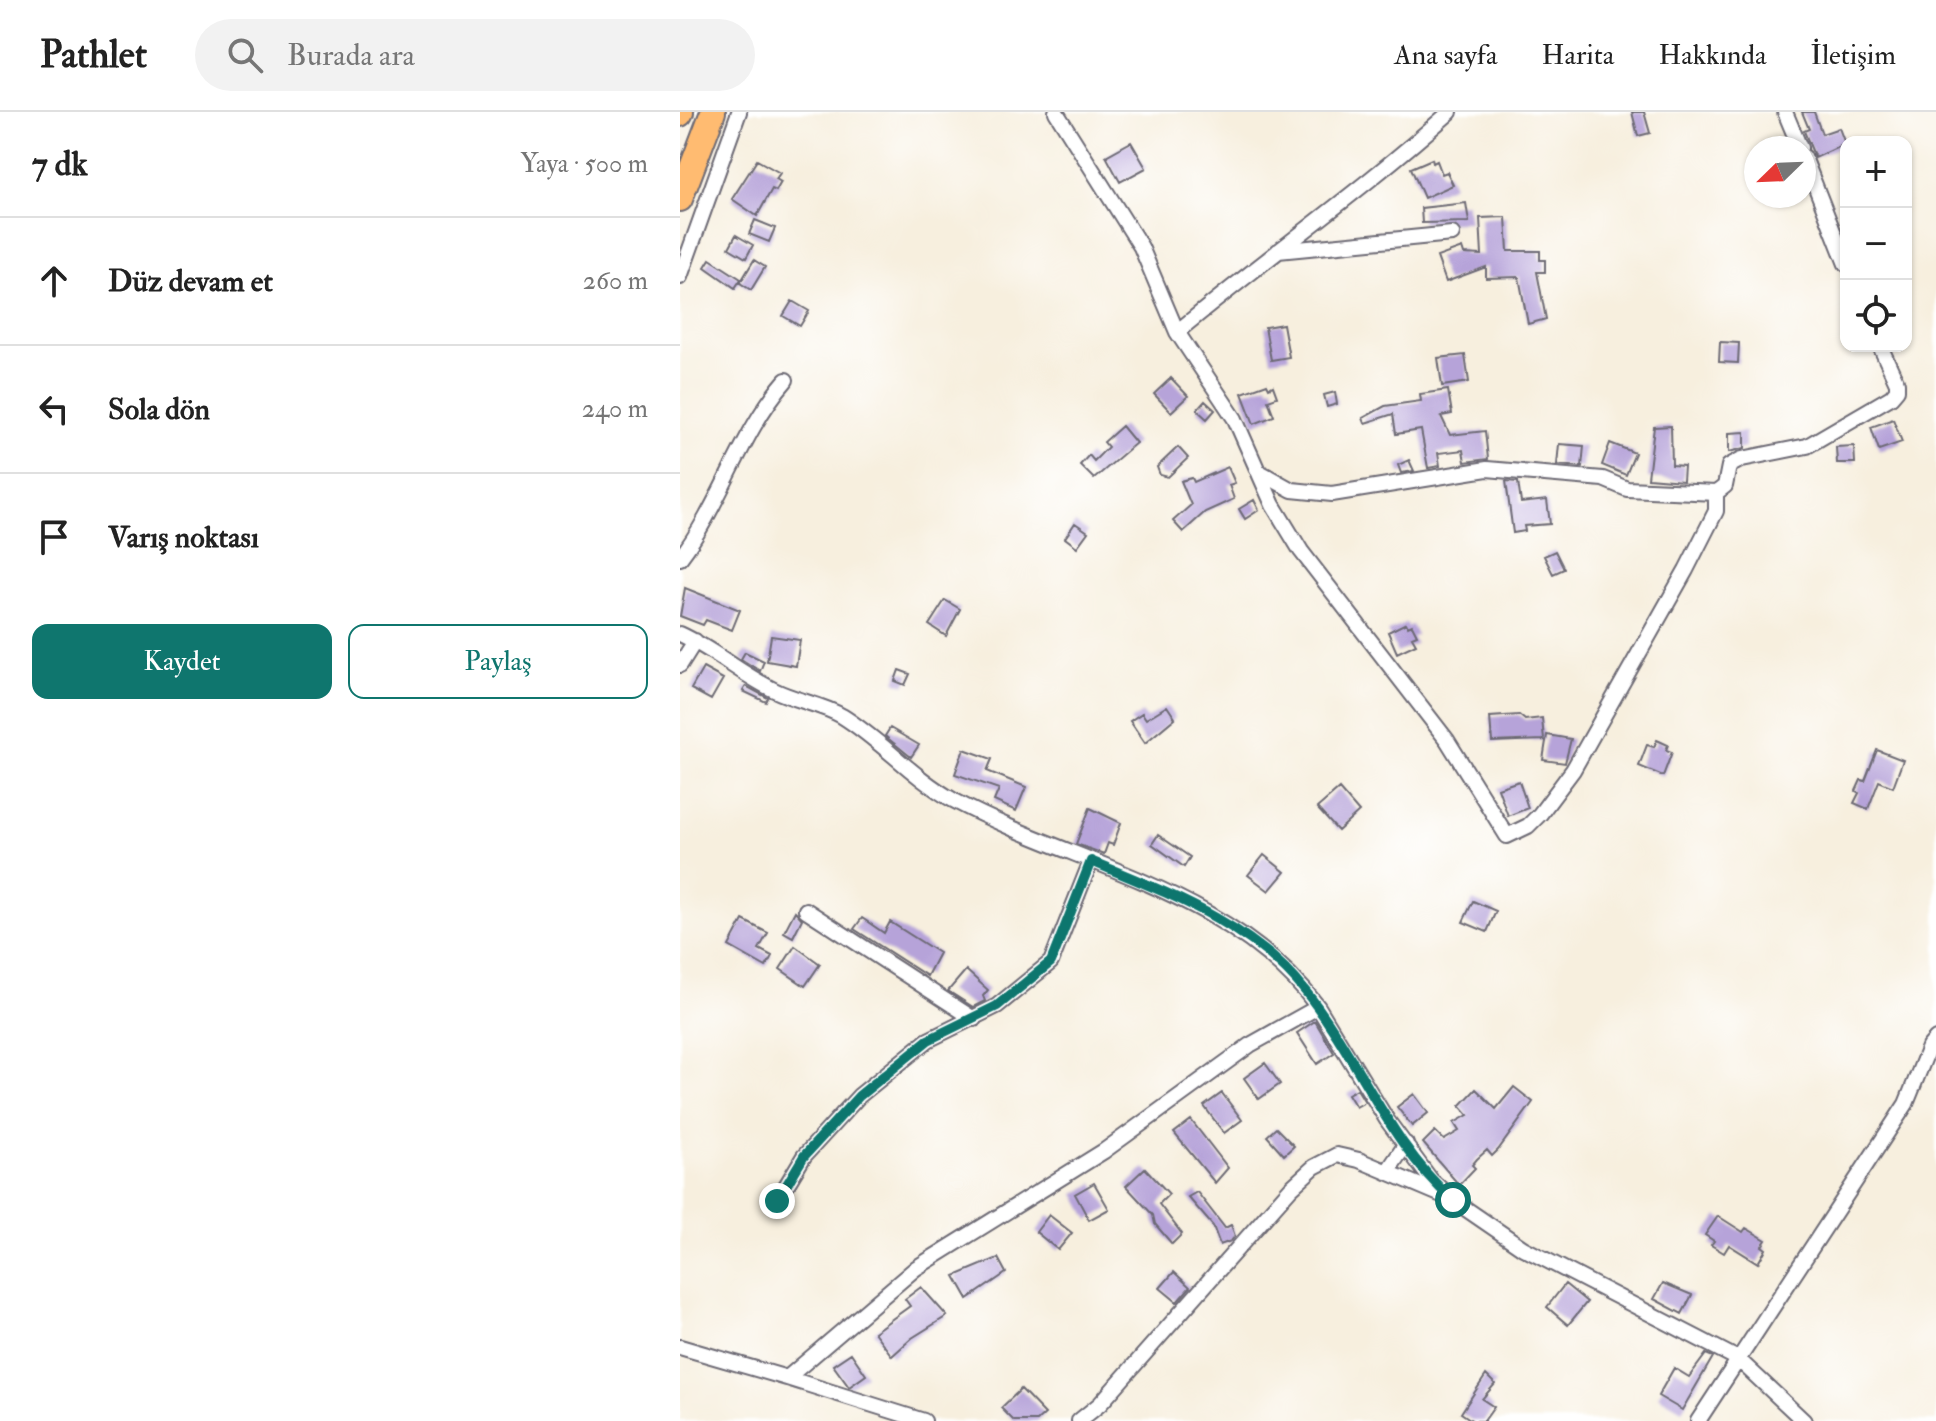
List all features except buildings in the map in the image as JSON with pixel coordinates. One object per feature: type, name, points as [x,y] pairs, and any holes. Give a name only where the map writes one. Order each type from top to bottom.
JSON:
[{"type":"highway","points":[[680,199],[713,112]]},
{"type":"street","points":[[680,277],[739,112]]},
{"type":"street","points":[[1056,112],[1141,247],[1177,332],[1235,419],[1273,505],[1301,551],[1447,740],[1507,836],[1528,826],[1540,814],[1578,762],[1686,570],[1716,511],[1716,493]]},
{"type":"street","points":[[1177,332],[1388,167],[1450,112]]},
{"type":"street","points":[[1785,112],[1795,136]]},
{"type":"street","points":[[1816,188],[1840,249]]},
{"type":"street","points":[[1276,252],[1452,234]]},
{"type":"street","points":[[1258,470],[1292,490],[1332,494],[1487,469],[1603,479],[1627,489],[1716,493],[1725,486],[1729,466],[1742,459],[1807,446],[1891,397],[1897,383],[1883,352]]},
{"type":"street","points":[[680,558],[743,442],[767,402],[786,380]]},
{"type":"street","points":[[680,634],[771,689],[843,717],[905,768],[1000,825],[1155,885],[1259,945],[1318,1007],[1387,1120],[1431,1180],[1453,1200],[1523,1248],[1738,1359],[1804,1421]]},
{"type":"street","points":[[680,665],[695,641]]},
{"type":"street","points":[[777,1201],[804,1156],[859,1096],[928,1040],[997,1006],[1051,962],[1091,861]]},
{"type":"street","points":[[806,910],[944,996],[974,1019]]},
{"type":"street","points":[[787,1378],[916,1268],[1104,1151],[1250,1045],[1318,1007]]},
{"type":"street","points":[[1698,1421],[1816,1246],[1906,1104],[1929,1047],[1936,1039]]},
{"type":"street","points":[[1387,1172],[1406,1144]]},
{"type":"street","points":[[1079,1421],[1100,1404],[1252,1229],[1314,1167],[1337,1155],[1453,1200]]},
{"type":"street","points":[[680,1347],[924,1421]]},
{"type":"route","points":[[777,1201],[804,1156],[859,1096],[928,1040],[997,1006],[1051,962],[1091,861],[1155,885],[1259,945],[1318,1007],[1387,1120],[1431,1180],[1453,1200]]}]
